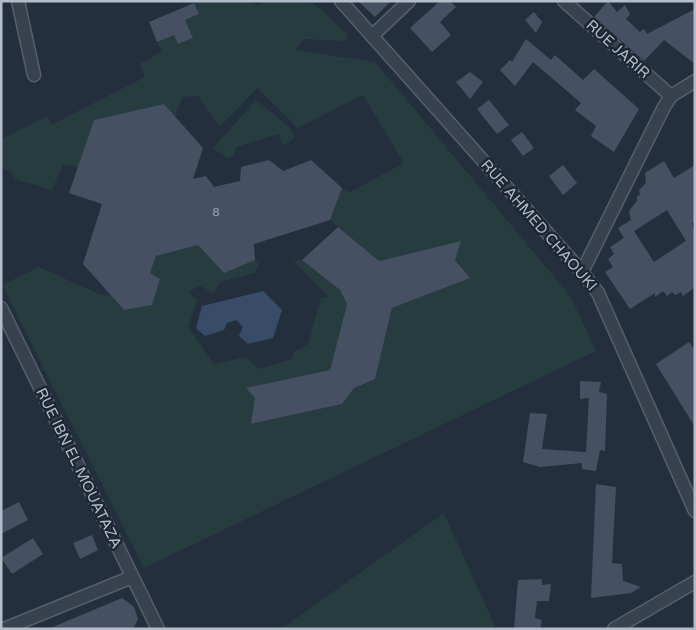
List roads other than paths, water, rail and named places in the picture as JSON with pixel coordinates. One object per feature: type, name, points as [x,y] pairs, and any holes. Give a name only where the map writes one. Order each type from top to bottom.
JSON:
[{"type":"street","points":[[18,1],[34,75]]},
{"type":"street","name":"RUE AHMED CHAOUKI","points":[[341,1],[582,272],[598,293],[606,306],[695,511]]},
{"type":"street","points":[[372,36],[409,1]]},
{"type":"street","name":"RUE JARIR","points":[[564,1],[672,96]]},
{"type":"street","points":[[582,272],[659,118],[672,96],[695,81]]},
{"type":"street","name":"RUE IBN EL MOUATAZA","points":[[1,308],[158,629]]},
{"type":"street","points":[[4,629],[132,577]]},
{"type":"street","points":[[614,629],[695,582]]},
{"type":"water","points":[[263,291],[282,310],[273,338],[248,344],[239,336],[243,327],[236,320],[227,323],[224,330],[205,336],[196,328],[202,306]]}]
